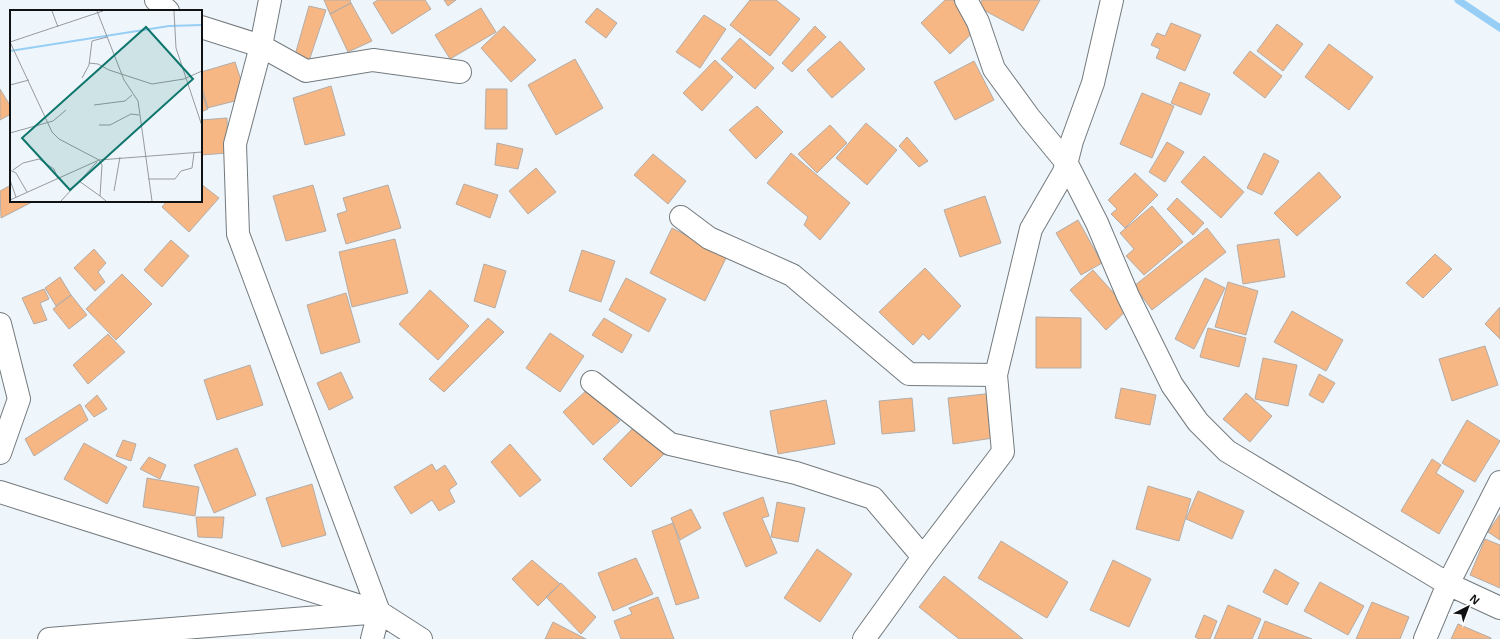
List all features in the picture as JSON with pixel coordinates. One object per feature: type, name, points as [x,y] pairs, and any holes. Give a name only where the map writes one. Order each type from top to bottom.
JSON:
[{"type":"street","points":[[156,0],[167,10]]},
{"type":"street","points":[[270,0],[261,46],[235,144],[238,234],[379,612],[372,639]]},
{"type":"street","points":[[966,0],[978,22],[994,69],[1029,117],[1066,162],[1097,223],[1128,296],[1172,385],[1198,422],[1227,451],[1448,584],[1500,608]]},
{"type":"street","points":[[864,639],[923,557],[1003,452],[996,375],[1031,229],[1064,172],[1093,83],[1112,0]]},
{"type":"street","points":[[202,27],[261,46],[306,71],[373,60],[460,72]]},
{"type":"street","points":[[681,217],[709,238],[792,275],[909,374],[996,375]]},
{"type":"street","points":[[0,324],[19,399],[0,453]]},
{"type":"street","points":[[592,382],[670,444],[796,473],[873,498],[923,557]]},
{"type":"street","points":[[1425,639],[1448,584],[1500,482]]},
{"type":"street","points":[[0,492],[379,612],[421,639]]},
{"type":"street","points":[[49,639],[116,636],[379,612]]},
{"type":"building","points":[[324,0],[350,0],[351,3],[330,14]]},
{"type":"building","points":[[378,0],[425,0],[431,9],[392,34],[373,3]]},
{"type":"building","points":[[444,0],[456,0],[448,6]]},
{"type":"building","points":[[750,0],[776,0],[800,19],[770,56],[730,25]]},
{"type":"building","points":[[945,0],[953,0],[979,27],[950,54],[921,23]]},
{"type":"building","points":[[982,0],[1040,0],[1023,31],[978,7]]},
{"type":"building","points":[[351,3],[372,41],[348,52],[330,14]]},
{"type":"building","points":[[309,6],[326,10],[307,67],[293,62]]},
{"type":"building","points":[[481,8],[496,32],[450,59],[435,35]]},
{"type":"building","points":[[597,8],[617,23],[606,38],[585,22]]},
{"type":"building","points":[[704,15],[726,29],[700,68],[676,52]]},
{"type":"building","points":[[1171,23],[1201,35],[1185,71],[1156,58],[1160,49],[1151,45],[1157,33],[1165,36]]},
{"type":"building","points":[[1277,24],[1303,44],[1283,71],[1257,51]]},
{"type":"building","points":[[504,26],[536,60],[511,82],[481,48]]},
{"type":"building","points":[[815,26],[826,37],[792,72],[782,63]]},
{"type":"building","points":[[740,38],[774,68],[755,89],[721,59]]},
{"type":"building","points":[[840,41],[865,69],[832,98],[807,70]]},
{"type":"building","points":[[1329,44],[1373,77],[1349,110],[1305,77]]},
{"type":"building","points":[[1250,51],[1282,76],[1265,98],[1233,73]]},
{"type":"building","points":[[575,59],[603,108],[556,135],[528,85]]},
{"type":"building","points":[[715,60],[733,77],[702,111],[683,93]]},
{"type":"building","points":[[974,61],[994,100],[955,120],[934,82]]},
{"type":"building","points":[[235,62],[247,98],[207,108],[202,92],[202,72]]},
{"type":"building","points":[[1180,82],[1210,94],[1201,115],[1171,103]]},
{"type":"building","points":[[331,86],[345,135],[305,145],[293,98]]},
{"type":"building","points":[[202,88],[208,109],[202,112]]},
{"type":"building","points":[[0,89],[10,105],[10,115],[0,120]]},
{"type":"building","points":[[486,89],[507,89],[507,129],[485,129]]},
{"type":"building","points":[[1142,93],[1174,106],[1152,158],[1120,144]]},
{"type":"building","points":[[757,106],[783,132],[756,159],[729,130]]},
{"type":"building","points":[[227,118],[228,153],[202,155],[202,120]]},
{"type":"building","points":[[866,123],[897,150],[867,185],[836,158]]},
{"type":"building","points":[[830,125],[847,143],[817,173],[798,154]]},
{"type":"building","points":[[907,137],[928,161],[919,167],[899,146]]},
{"type":"building","points":[[1167,142],[1184,152],[1165,182],[1149,172]]},
{"type":"building","points":[[497,143],[523,149],[518,169],[495,165]]},
{"type":"building","points":[[791,153],[850,203],[820,240],[804,225],[808,217],[767,183]]},
{"type":"building","points":[[1264,153],[1279,161],[1262,195],[1247,188]]},
{"type":"building","points":[[653,154],[686,181],[668,204],[634,175]]},
{"type":"building","points":[[1204,156],[1244,192],[1221,218],[1181,182]]},
{"type":"building","points":[[536,168],[556,192],[528,214],[509,191]]},
{"type":"building","points":[[1319,172],[1341,197],[1297,236],[1274,213]]},
{"type":"building","points":[[1135,173],[1158,195],[1125,228],[1111,214],[1117,209],[1108,200]]},
{"type":"building","points":[[464,184],[498,195],[490,218],[456,204]]},
{"type":"building","points":[[202,185],[219,198],[189,232],[162,207],[166,202],[202,202]]},
{"type":"building","points":[[313,185],[326,231],[286,241],[273,196]]},
{"type":"building","points":[[388,185],[401,228],[346,244],[337,214],[347,211],[343,198]]},
{"type":"building","points":[[10,186],[10,202],[32,202],[1,218],[0,191]]},
{"type":"building","points":[[985,196],[1001,243],[960,257],[944,210]]},
{"type":"building","points":[[1177,198],[1204,223],[1193,235],[1167,209]]},
{"type":"building","points":[[1152,206],[1183,242],[1144,275],[1126,256],[1134,249],[1120,233]]},
{"type":"building","points":[[1078,220],[1102,263],[1081,275],[1056,233]]},
{"type":"building","points":[[672,228],[727,256],[705,301],[650,273]]},
{"type":"building","points":[[1207,228],[1226,252],[1152,310],[1134,286]]},
{"type":"building","points":[[395,239],[408,293],[352,307],[339,252]]},
{"type":"building","points":[[1279,239],[1285,277],[1243,284],[1237,245]]},
{"type":"building","points":[[171,240],[189,256],[162,287],[144,270]]},
{"type":"building","points":[[94,249],[106,263],[98,272],[105,282],[95,291],[74,268]]},
{"type":"building","points":[[582,250],[615,261],[601,302],[569,291]]},
{"type":"building","points":[[1435,254],[1452,269],[1423,298],[1406,283]]},
{"type":"building","points":[[484,264],[506,271],[495,308],[474,301]]},
{"type":"building","points":[[925,268],[961,306],[929,340],[923,334],[913,345],[879,312]]},
{"type":"building","points":[[1093,270],[1128,309],[1106,330],[1070,290]]},
{"type":"building","points":[[122,274],[152,304],[116,340],[86,309]]},
{"type":"building","points":[[60,277],[71,295],[56,306],[45,288]]},
{"type":"building","points":[[626,278],[666,299],[649,332],[609,310]]},
{"type":"building","points":[[1205,278],[1225,288],[1194,349],[1175,339]]},
{"type":"building","points":[[1228,282],[1258,291],[1246,335],[1215,327]]},
{"type":"building","points":[[44,289],[49,299],[40,303],[47,320],[34,324],[22,298]]},
{"type":"building","points":[[430,290],[469,326],[438,360],[399,324]]},
{"type":"building","points":[[346,293],[360,342],[321,354],[307,305]]},
{"type":"building","points":[[71,295],[87,315],[69,329],[53,309]]},
{"type":"building","points":[[1500,307],[1500,339],[1485,324]]},
{"type":"building","points":[[1292,311],[1343,340],[1326,371],[1274,342]]},
{"type":"building","points":[[1036,317],[1081,318],[1081,368],[1036,368]]},
{"type":"building","points":[[488,318],[504,332],[444,392],[429,379]]},
{"type":"building","points":[[604,318],[632,335],[622,353],[592,335]]},
{"type":"building","points":[[1208,328],[1246,338],[1239,367],[1200,357]]},
{"type":"building","points":[[550,333],[584,356],[560,392],[526,368]]},
{"type":"building","points":[[108,334],[125,352],[88,384],[73,365]]},
{"type":"building","points":[[1485,346],[1498,385],[1452,401],[1439,359]]},
{"type":"building","points":[[1263,358],[1297,365],[1288,406],[1255,399]]},
{"type":"building","points":[[250,365],[263,405],[217,420],[204,380]]},
{"type":"building","points":[[341,372],[353,398],[329,410],[317,383]]},
{"type":"building","points":[[1319,374],[1335,383],[1323,403],[1309,395]]},
{"type":"building","points":[[589,388],[620,421],[593,445],[563,412]]},
{"type":"building","points":[[1121,388],[1156,395],[1150,425],[1115,418]]},
{"type":"building","points":[[994,393],[1000,437],[953,444],[948,398]]},
{"type":"building","points":[[1246,393],[1272,416],[1250,442],[1223,419]]},
{"type":"building","points":[[97,395],[107,409],[94,417],[85,406]]},
{"type":"building","points":[[912,398],[915,431],[882,434],[879,401]]},
{"type":"building","points":[[826,400],[835,444],[778,454],[770,411]]},
{"type":"building","points":[[80,404],[88,420],[34,456],[25,439]]},
{"type":"building","points":[[1467,420],[1500,441],[1475,482],[1442,463]]},
{"type":"building","points":[[636,425],[665,453],[631,487],[603,459]]},
{"type":"building","points":[[123,440],[136,444],[131,461],[116,456]]},
{"type":"building","points":[[84,443],[127,467],[107,504],[64,479]]},
{"type":"building","points":[[510,444],[541,480],[520,497],[491,462]]},
{"type":"building","points":[[237,448],[256,495],[214,513],[194,465]]},
{"type":"building","points":[[149,457],[166,465],[160,479],[140,469]]},
{"type":"building","points":[[1432,459],[1441,465],[1436,473],[1464,491],[1439,534],[1401,511]]},
{"type":"building","points":[[432,464],[436,471],[445,465],[457,484],[449,490],[455,502],[439,511],[432,500],[411,514],[394,487]]},
{"type":"building","points":[[147,478],[199,487],[195,516],[143,507]]},
{"type":"building","points":[[312,484],[326,535],[282,547],[266,498]]},
{"type":"building","points":[[1148,486],[1191,499],[1179,541],[1136,529]]},
{"type":"building","points":[[1198,491],[1244,511],[1232,539],[1186,519]]},
{"type":"building","points":[[763,497],[769,516],[762,518],[777,553],[746,567],[723,513]]},
{"type":"building","points":[[777,502],[805,508],[798,542],[771,537]]},
{"type":"building","points":[[691,509],[701,528],[680,540],[671,518]]},
{"type":"building","points":[[1500,514],[1500,540],[1488,532]]},
{"type":"building","points":[[196,517],[224,517],[222,538],[198,537]]},
{"type":"building","points":[[673,523],[699,598],[676,605],[652,531]]},
{"type":"building","points":[[1485,539],[1500,545],[1500,588],[1470,575]]},
{"type":"building","points":[[1001,541],[1068,582],[1047,618],[978,578]]},
{"type":"building","points":[[817,549],[852,574],[820,622],[784,598]]},
{"type":"building","points":[[636,558],[653,594],[613,611],[598,573]]},
{"type":"building","points":[[532,560],[560,584],[538,606],[512,579]]},
{"type":"building","points":[[1113,560],[1151,579],[1129,627],[1090,610]]},
{"type":"building","points":[[1275,569],[1299,583],[1287,605],[1263,592]]},
{"type":"building","points":[[944,576],[1023,639],[959,639],[919,607]]},
{"type":"building","points":[[1320,582],[1364,606],[1348,635],[1304,611]]},
{"type":"building","points":[[561,583],[596,617],[581,634],[546,597]]},
{"type":"building","points":[[658,597],[674,639],[621,639],[614,621],[632,614],[629,608]]},
{"type":"building","points":[[1372,602],[1409,617],[1400,639],[1356,639]]},
{"type":"building","points":[[1228,605],[1261,619],[1252,639],[1214,639]]},
{"type":"building","points":[[1204,615],[1217,621],[1210,639],[1199,639],[1195,637]]},
{"type":"building","points":[[1265,621],[1312,639],[1258,639]]},
{"type":"building","points":[[553,622],[586,639],[545,639]]},
{"type":"building","points":[[1458,624],[1491,638],[1491,639],[1451,639]]},
{"type":"waterway","points":[[1458,0],[1500,28]]}]
